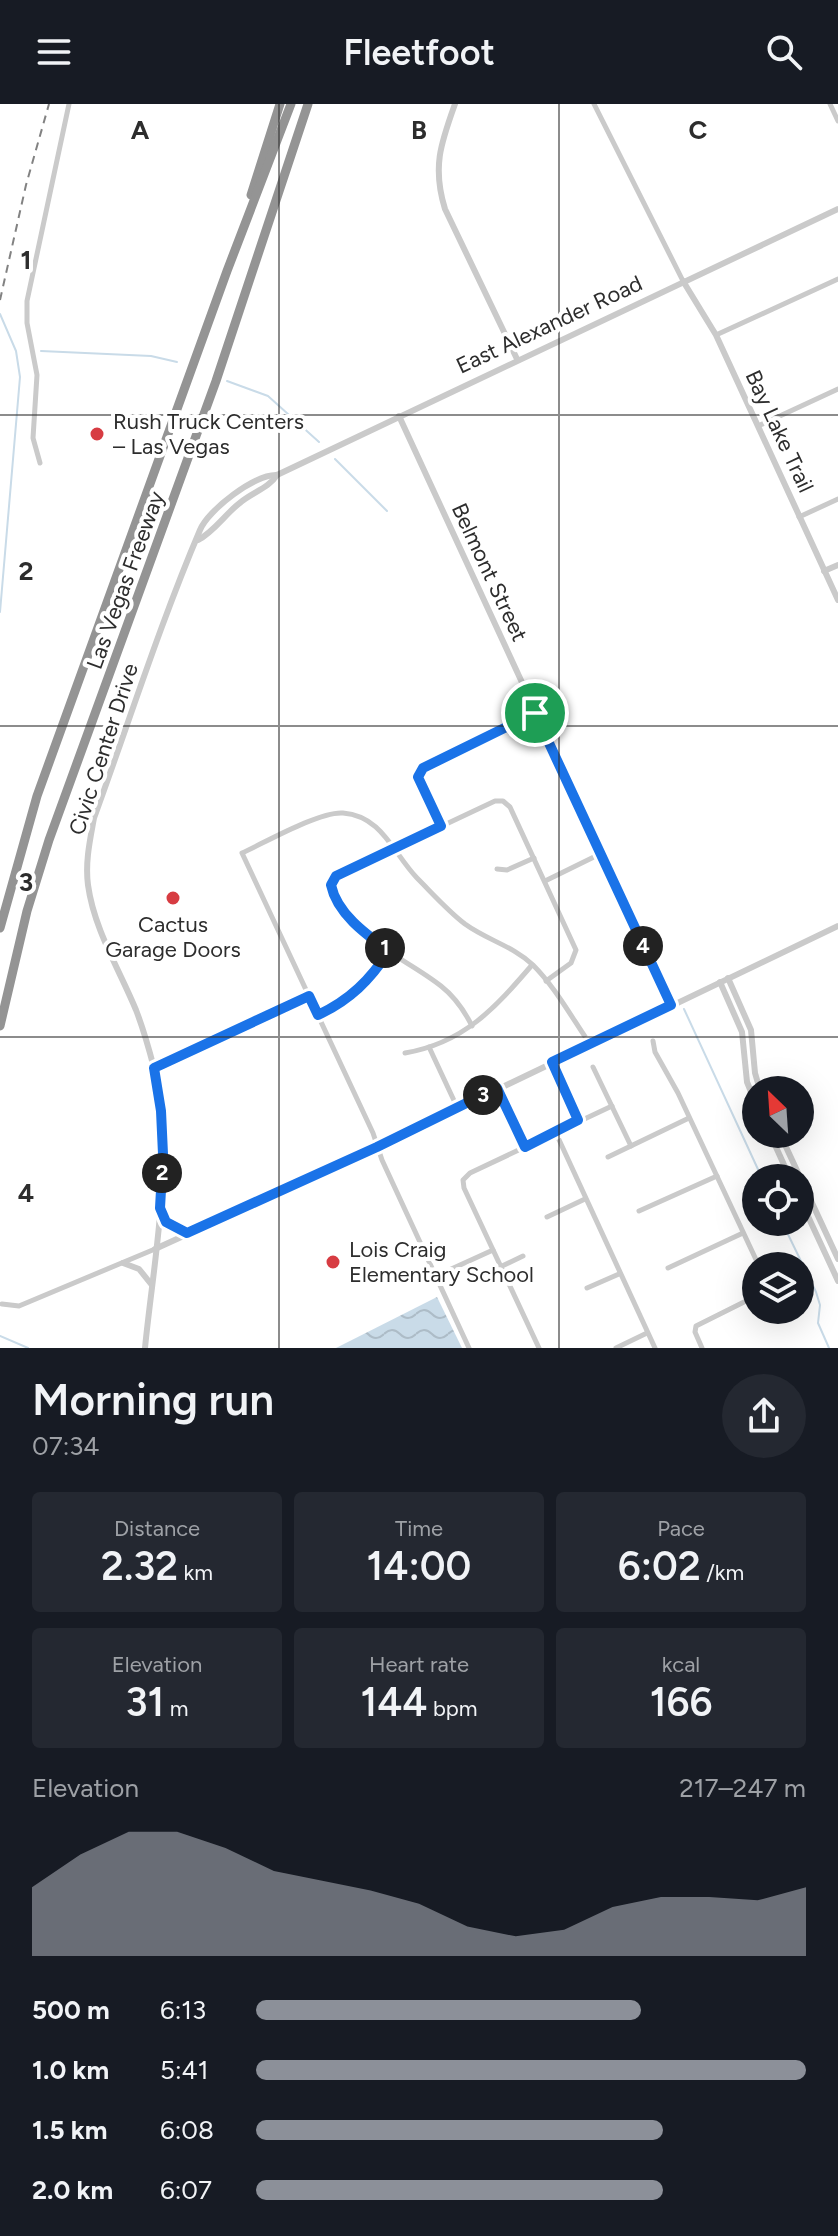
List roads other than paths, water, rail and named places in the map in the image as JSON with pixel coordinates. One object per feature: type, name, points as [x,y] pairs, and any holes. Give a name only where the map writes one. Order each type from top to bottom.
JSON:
[{"type":"highway","points":[[227,271],[280,104]]},
{"type":"highway","name":"Las Vegas Freeway","points":[[0,928],[37,796],[227,271],[291,104]]},
{"type":"highway","name":"Las Vegas Freeway","points":[[0,1026],[27,911],[49,840],[216,381],[308,104]]},
{"type":"street","points":[[40,463],[33,438],[37,375],[27,323],[27,301],[69,104]]},
{"type":"street","points":[[455,104],[440,145],[437,167],[439,191],[517,359]]},
{"type":"street","points":[[594,104],[683,281]]},
{"type":"street","points":[[830,104],[838,121]]},
{"type":"street","name":"East Alexander Road","points":[[197,540],[207,536],[238,503],[272,483],[277,475],[838,209]]},
{"type":"street","points":[[716,335],[838,279]]},
{"type":"street","name":"Bay Lake Trail","points":[[683,281],[716,335],[838,600]]},
{"type":"street","points":[[758,426],[838,389]]},
{"type":"street","name":"Belmont Street","points":[[399,416],[671,1005]]},
{"type":"street","points":[[799,517],[838,499]]},
{"type":"street","name":"Civic Center Drive","points":[[145,1348],[160,1208],[161,1111],[154,1068],[137,1013],[96,920],[88,883],[88,847],[94,818],[176,587],[197,540]]},
{"type":"street","points":[[824,571],[838,565]]},
{"type":"street","points":[[441,826],[418,774],[423,768],[535,713]]},
{"type":"street","points":[[472,1026],[453,997],[352,921],[333,895],[331,885],[336,876],[495,801],[503,801],[510,807],[545,881],[576,956],[546,981]]},
{"type":"street","points":[[469,1348],[242,853],[339,812],[371,822],[384,833],[407,867],[465,924],[517,951],[532,965],[590,1044]]},
{"type":"street","points":[[545,881],[600,854]]},
{"type":"street","points":[[497,869],[507,870],[534,858]]},
{"type":"street","points":[[2,1304],[19,1306],[155,1249],[377,1147],[838,926]]},
{"type":"street","points":[[318,1015],[355,993],[374,974],[389,951]]},
{"type":"street","points":[[405,1053],[429,1047],[472,1026],[497,1007],[532,965]]},
{"type":"street","points":[[728,978],[753,1035],[756,1076]]},
{"type":"street","points":[[720,982],[742,1032],[746,1076]]},
{"type":"street","points":[[154,1068],[309,996]]},
{"type":"street","points":[[653,1041],[655,1052],[742,1231]]},
{"type":"street","points":[[429,1047],[457,1107]]},
{"type":"street","points":[[552,1062],[578,1120]]},
{"type":"street","points":[[593,1067],[631,1146]]},
{"type":"street","points":[[497,1088],[525,1147]]},
{"type":"street","points":[[539,1348],[463,1180],[470,1173],[612,1106]]},
{"type":"street","points":[[608,1157],[689,1118]]},
{"type":"street","points":[[555,1131],[655,1348]]},
{"type":"street","points":[[639,1211],[717,1176]]},
{"type":"street","points":[[547,1217],[585,1199]]},
{"type":"street","points":[[814,1207],[837,1256],[827,1257]]},
{"type":"street","points":[[160,1208],[166,1222],[187,1233]]},
{"type":"street","points":[[814,1229],[838,1281]]},
{"type":"street","points":[[668,1268],[742,1233]]},
{"type":"street","points":[[436,1276],[493,1250]]},
{"type":"street","points":[[500,1267],[523,1256]]},
{"type":"street","points":[[123,1263],[139,1269],[151,1286]]},
{"type":"street","points":[[587,1288],[619,1274]]},
{"type":"street","points":[[702,1348],[695,1332],[696,1326],[742,1303]]},
{"type":"street","points":[[616,1348],[647,1333]]},
{"type":"water","points":[[437,1297],[462,1348],[336,1348]]},
{"type":"waterway","points":[[0,314],[16,351],[20,377],[0,612]]},
{"type":"waterway","points":[[41,351],[151,356],[177,362]]},
{"type":"waterway","points":[[227,381],[268,396],[319,442]]},
{"type":"waterway","points":[[335,459],[387,511]]},
{"type":"waterway","points":[[684,1009],[756,1164]]},
{"type":"waterway","points":[[789,1236],[816,1292],[820,1305],[818,1323],[829,1348]]},
{"type":"waterway","points":[[0,1336],[28,1348]]},
{"type":"railway","points":[[0,300],[26,185],[49,104]]},
{"type":"place","name":"Rush Truck Centers – Las Vegas","points":[[97,434]]},
{"type":"place","name":"Cactus Garage Doors","points":[[173,898]]},
{"type":"place","name":"Lois Craig Elementary School","points":[[333,1262]]}]
